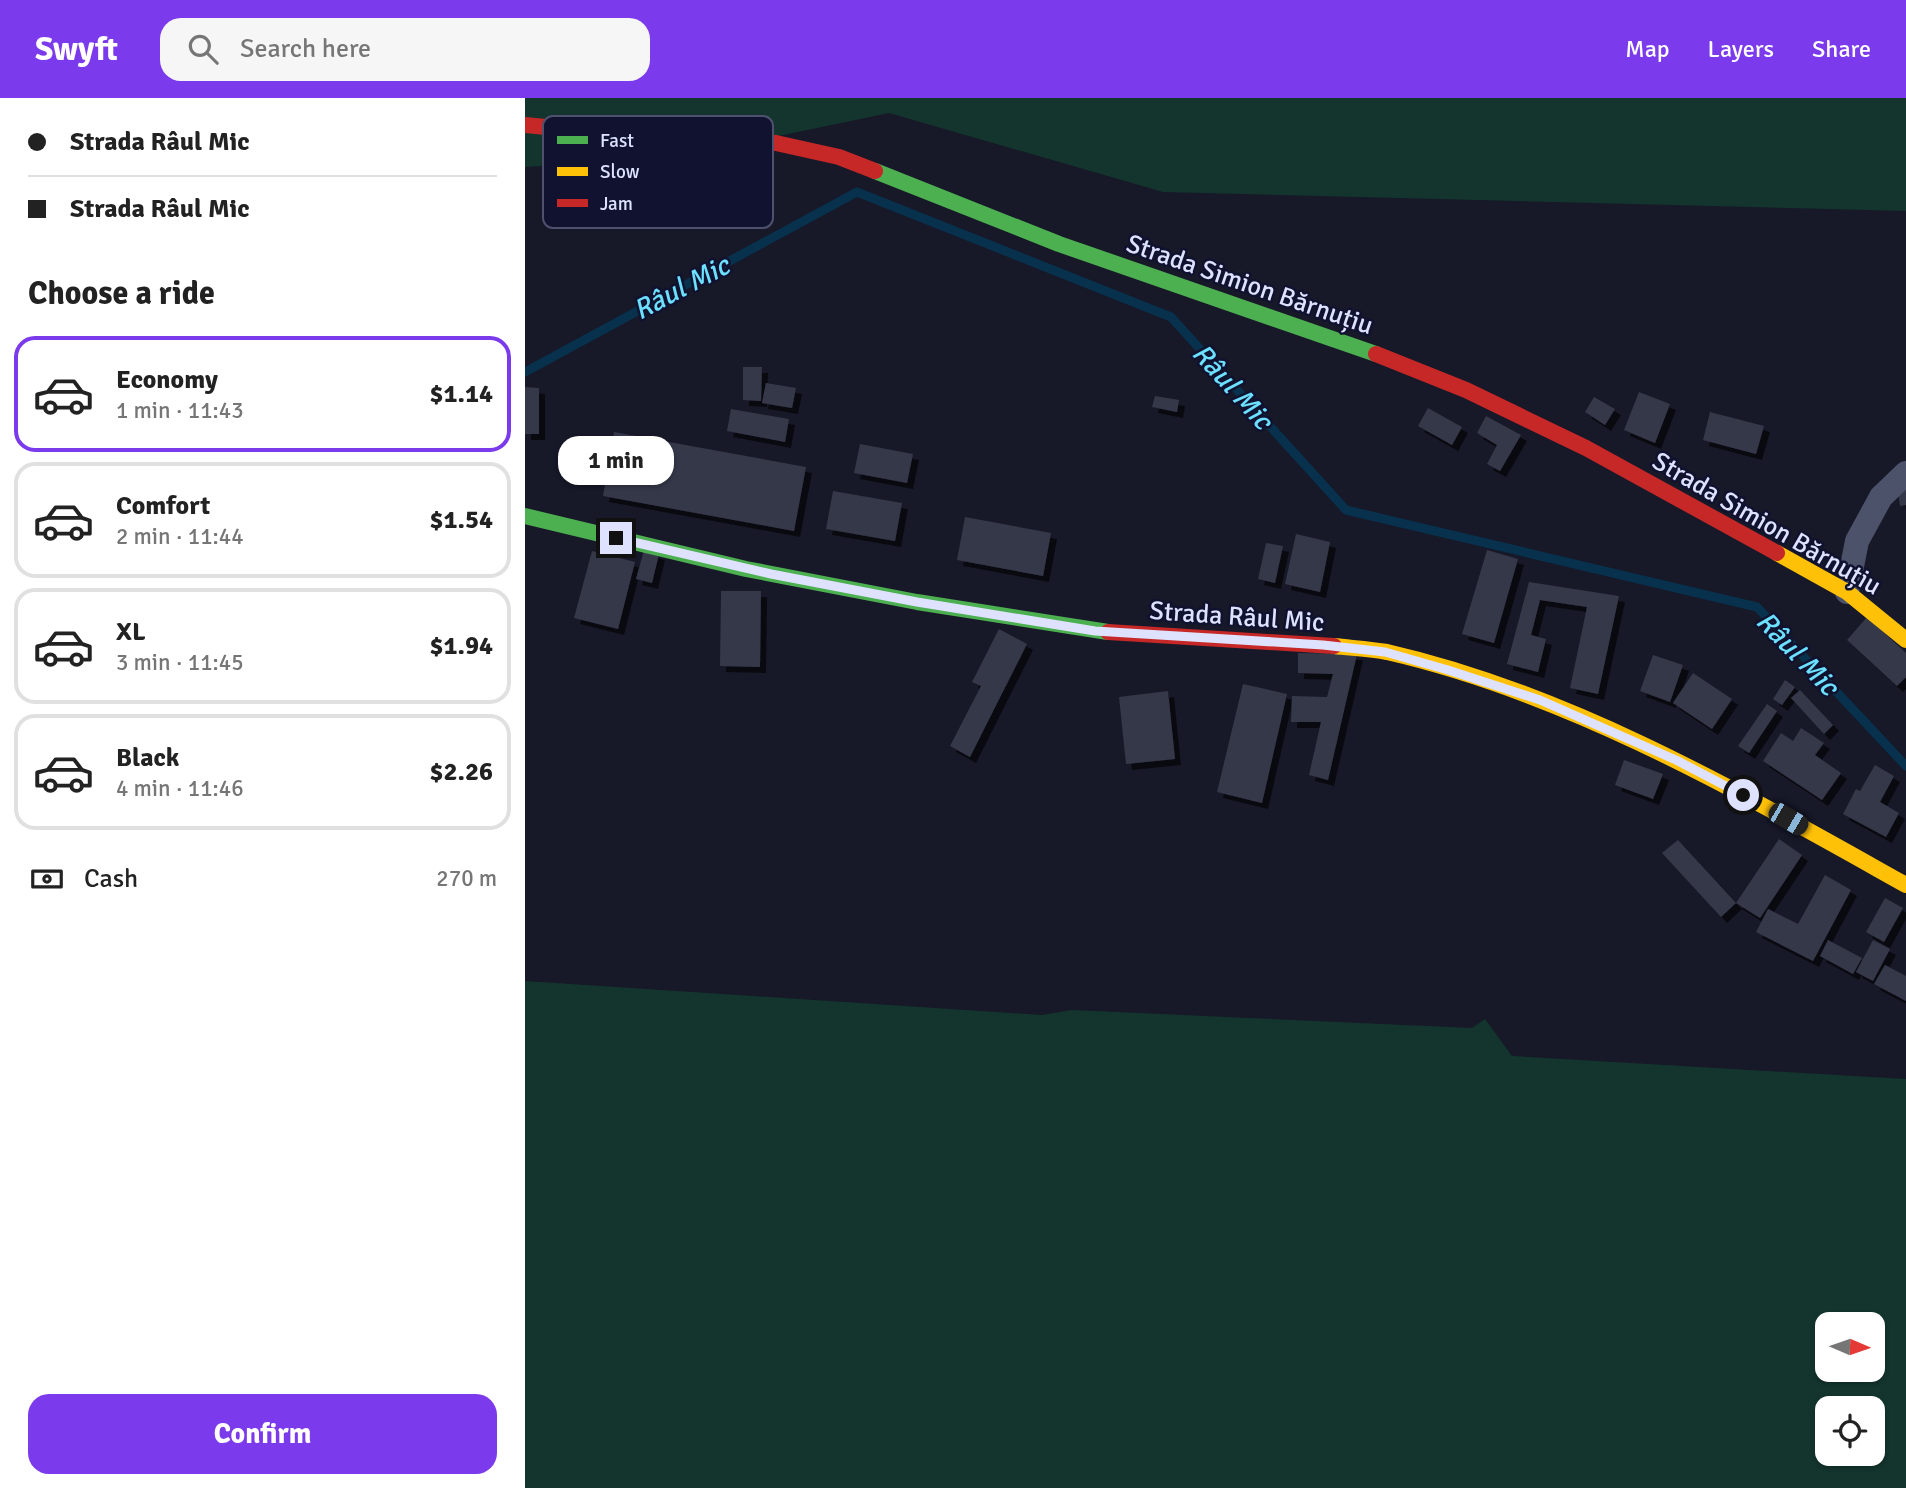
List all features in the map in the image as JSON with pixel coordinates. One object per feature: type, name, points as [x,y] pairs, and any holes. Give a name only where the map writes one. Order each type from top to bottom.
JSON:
[{"type":"street","name":"Strada Simion Bărnuțiu","points":[[525,125],[543,128]]},
{"type":"street","name":"Strada Simion Bărnuțiu","points":[[773,143],[839,157],[1059,244],[1369,351],[1466,390],[1586,448],[1847,592],[1906,640]]},
{"type":"street","points":[[1847,592],[1857,541],[1881,497],[1906,473]]},
{"type":"street","name":"Strada Râul Mic","points":[[525,516],[746,569],[917,602],[1095,631],[1323,645],[1385,652],[1540,700],[1676,760],[1906,885]]},
{"type":"green space","points":[[525,98],[1906,98],[1906,211],[1163,192],[889,113],[773,137],[773,116],[543,116],[543,166],[525,167]]},
{"type":"green space","points":[[525,981],[1042,1015],[1072,1010],[1472,1028],[1485,1019],[1512,1056],[1906,1079],[1906,1488],[525,1488]]},
{"type":"building","points":[[743,367],[762,367],[761,401],[743,400]]},
{"type":"building","points":[[766,383],[796,388],[792,408],[762,403]]},
{"type":"building","points":[[525,387],[539,388],[539,434],[525,434]]},
{"type":"building","points":[[1639,392],[1670,404],[1655,443],[1624,430]]},
{"type":"building","points":[[1155,396],[1179,400],[1177,412],[1152,407]]},
{"type":"building","points":[[1594,397],[1615,409],[1605,425],[1585,412]]},
{"type":"building","points":[[1428,408],[1462,427],[1452,445],[1418,426]]},
{"type":"building","points":[[731,409],[789,419],[785,442],[727,431]]},
{"type":"building","points":[[1710,412],[1764,426],[1756,454],[1703,440]]},
{"type":"building","points":[[1486,416],[1521,435],[1500,471],[1487,464],[1497,445],[1477,433]]},
{"type":"building","points":[[614,432],[806,467],[794,531],[603,496]]},
{"type":"building","points":[[860,444],[913,454],[907,483],[854,473]]},
{"type":"building","points":[[1906,490],[1906,505],[1900,506],[1898,491]]},
{"type":"building","points":[[833,491],[902,503],[895,541],[826,529]]},
{"type":"building","points":[[965,517],[1051,533],[1043,576],[957,560]]},
{"type":"building","points":[[1296,534],[1330,542],[1320,592],[1285,584]]},
{"type":"building","points":[[1266,543],[1283,546],[1275,583],[1258,579]]},
{"type":"building","points":[[644,550],[659,554],[652,583],[636,579]]},
{"type":"building","points":[[1487,550],[1518,559],[1494,643],[1462,634]]},
{"type":"building","points":[[592,551],[635,562],[618,629],[574,618]]},
{"type":"building","points":[[1529,582],[1619,596],[1598,694],[1570,688],[1587,607],[1540,600],[1531,635],[1546,639],[1538,672],[1507,664]]},
{"type":"building","points":[[721,591],[761,591],[760,667],[720,666]]},
{"type":"building","points":[[1867,617],[1906,653],[1906,677],[1897,686],[1847,640]]},
{"type":"building","points":[[999,629],[1027,644],[970,757],[950,746],[981,686],[972,682]]},
{"type":"building","points":[[1298,653],[1357,654],[1328,780],[1309,775],[1321,722],[1291,722],[1292,696],[1327,697],[1333,674],[1298,673]]},
{"type":"building","points":[[1653,655],[1683,665],[1670,702],[1640,691]]},
{"type":"building","points":[[1693,673],[1732,699],[1712,729],[1673,703]]},
{"type":"building","points":[[1785,680],[1795,687],[1782,705],[1773,699]]},
{"type":"building","points":[[1243,684],[1287,694],[1262,803],[1217,792]]},
{"type":"building","points":[[1800,690],[1833,725],[1824,734],[1791,698]]},
{"type":"building","points":[[1168,691],[1175,759],[1126,764],[1119,697]]},
{"type":"building","points":[[1767,704],[1777,711],[1749,753],[1738,746]]},
{"type":"building","points":[[1801,728],[1824,743],[1815,755],[1841,773],[1822,800],[1763,761],[1781,733],[1793,741]]},
{"type":"building","points":[[1624,760],[1663,774],[1653,799],[1615,785]]},
{"type":"building","points":[[1875,765],[1894,776],[1880,802],[1899,813],[1886,837],[1843,814],[1856,789],[1860,791]]},
{"type":"building","points":[[1779,839],[1802,855],[1760,918],[1736,903]]},
{"type":"building","points":[[1678,840],[1736,903],[1721,917],[1662,853]]},
{"type":"building","points":[[1825,875],[1851,890],[1813,961],[1756,932],[1768,909],[1798,924]]},
{"type":"building","points":[[1885,898],[1903,908],[1884,942],[1866,932]]},
{"type":"building","points":[[1828,940],[1862,958],[1853,974],[1820,956]]},
{"type":"building","points":[[1873,940],[1890,949],[1873,981],[1856,972]]},
{"type":"building","points":[[1885,965],[1906,976],[1906,1001],[1874,984]]},
{"type":"waterway","name":"Râul Mic","points":[[525,372],[857,192],[1171,317],[1346,510],[1757,607],[1906,766]]},
{"type":"traffic: fast","points":[[875,171],[1059,244],[1376,354]]},
{"type":"traffic: fast","points":[[525,516],[746,569],[917,602],[1108,632]]},
{"type":"traffic: slow","points":[[1777,553],[1847,592],[1906,640]]},
{"type":"traffic: slow","points":[[1334,646],[1387,652],[1455,670],[1523,693],[1589,720],[1719,782],[1906,885]]},
{"type":"traffic: jam","points":[[525,125],[543,127]]},
{"type":"traffic: jam","points":[[773,143],[839,157],[875,171]]},
{"type":"traffic: jam","points":[[1376,354],[1466,390],[1586,448],[1777,553]]},
{"type":"traffic: jam","points":[[1108,632],[1334,646]]},
{"type":"route","points":[[616,538],[771,574],[917,602],[1095,631],[1323,645],[1385,652],[1540,700],[1676,760],[1743,795]]}]
